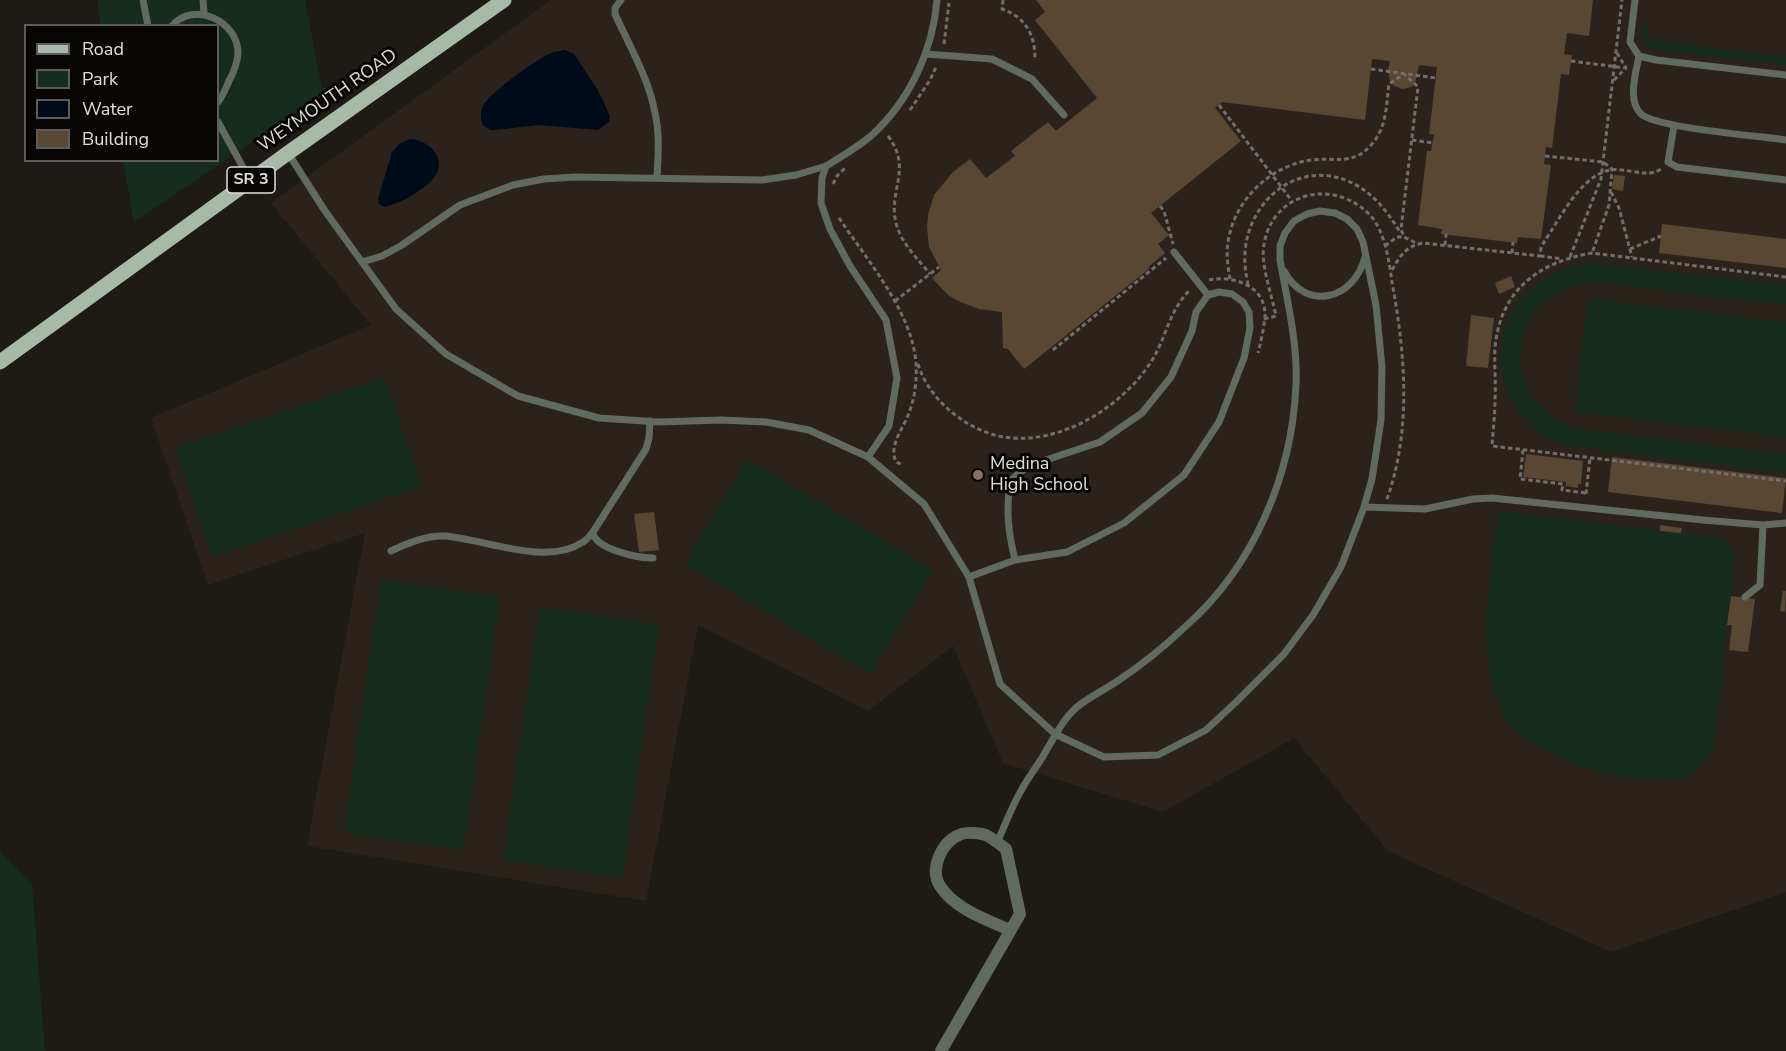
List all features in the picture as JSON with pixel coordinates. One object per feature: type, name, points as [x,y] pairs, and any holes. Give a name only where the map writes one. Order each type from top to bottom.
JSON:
[{"type":"main road","name":"WEYMOUTH ROAD","points":[[0,362],[250,180],[504,0]]},
{"type":"street","points":[[941,1051],[1020,914],[1006,849],[985,834],[961,834],[948,842],[939,855],[936,869],[939,884],[955,902],[973,914],[1010,930]]},
{"type":"lane","points":[[143,0],[148,24]]},
{"type":"lane","points":[[203,0],[204,13]]},
{"type":"lane","points":[[621,0],[615,8],[615,14],[656,113],[657,178]]},
{"type":"lane","points":[[362,262],[382,256],[402,245],[460,205],[513,185],[544,179],[575,177],[762,180],[796,175],[826,166],[872,135],[892,112],[926,54],[935,24],[937,0]]},
{"type":"lane","points":[[1635,0],[1630,42],[1639,56],[1634,100],[1640,114],[1653,121],[1674,126],[1786,140]]},
{"type":"lane","points":[[173,24],[184,15],[204,13],[220,19],[229,26],[236,38],[238,52],[236,68],[219,100]]},
{"type":"lane","points":[[926,54],[992,59],[1032,79],[1064,115]]},
{"type":"lane","points":[[1639,56],[1786,75]]},
{"type":"lane","points":[[219,124],[250,180]]},
{"type":"lane","points":[[1674,126],[1668,162],[1677,167],[1786,180]]},
{"type":"lane","points":[[288,153],[325,211],[396,309],[446,354],[518,396],[599,418],[766,422],[808,430],[868,457],[924,504],[969,577],[1000,684],[1055,734],[1104,757],[1158,754],[1206,730],[1284,654],[1313,615],[1341,567],[1372,479],[1381,420],[1382,367],[1376,305],[1363,242],[1357,229],[1347,219],[1335,213],[1320,211],[1306,214],[1294,221],[1280,246],[1280,260],[1296,357],[1296,386],[1283,465],[1268,511],[1250,548],[1221,588],[1189,624],[1154,655],[1077,707],[1055,734],[1047,751],[1020,792],[997,843]]},
{"type":"lane","points":[[826,166],[822,177],[821,203],[830,229],[850,266],[886,320],[897,378],[888,426],[868,457]]},
{"type":"lane","points":[[1280,260],[1284,273],[1292,284],[1304,292],[1317,296],[1330,295],[1354,282],[1365,256],[1363,242]]},
{"type":"lane","points":[[1174,252],[1208,295]]},
{"type":"lane","points":[[969,577],[1015,560],[1067,552],[1124,523],[1184,475],[1219,422],[1244,358],[1250,328],[1249,312],[1243,302],[1232,294],[1219,292],[1208,295],[1196,312],[1192,331],[1171,377],[1142,413],[1100,442],[1028,466],[1010,482],[1006,506],[1009,537],[1015,560]]},
{"type":"lane","points":[[391,550],[426,538],[443,536],[515,549],[557,551],[583,542],[593,532],[646,449],[650,421]]},
{"type":"lane","points":[[1364,507],[1425,509],[1473,499],[1492,498],[1703,520],[1763,525],[1786,524]]},
{"type":"lane","points":[[1744,597],[1760,585],[1763,525]]},
{"type":"lane","points":[[593,532],[597,541],[620,552],[653,558]]},
{"type":"path","points":[[910,110],[930,80],[940,54],[947,28],[949,0]]},
{"type":"path","points":[[1003,0],[1002,9],[1020,18],[1033,35],[1035,58]]},
{"type":"path","points":[[1570,257],[1601,179],[1622,0]]},
{"type":"path","points":[[1616,51],[1626,68]]},
{"type":"path","points":[[1571,61],[1626,68]]},
{"type":"path","points":[[1613,81],[1626,68]]},
{"type":"path","points":[[1371,69],[1436,78]]},
{"type":"path","points":[[1404,74],[1418,87],[1401,229],[1404,237]]},
{"type":"path","points":[[1230,279],[1227,244],[1232,223],[1257,186],[1272,174],[1293,164],[1312,160],[1349,160],[1361,154],[1371,146],[1385,121],[1389,84],[1404,74]]},
{"type":"path","points":[[1219,105],[1292,201]]},
{"type":"path","points":[[882,142],[888,136],[899,157],[900,170],[895,206],[899,230],[905,243],[930,274]]},
{"type":"path","points":[[1412,140],[1433,143]]},
{"type":"path","points":[[1545,156],[1603,162],[1612,169]]},
{"type":"path","points":[[1540,256],[1541,248],[1586,182],[1612,169],[1653,173],[1668,162]]},
{"type":"path","points":[[831,191],[837,176],[852,163]]},
{"type":"path","points":[[1592,253],[1609,206],[1612,169]]},
{"type":"path","points":[[1610,190],[1619,208],[1632,257]]},
{"type":"path","points":[[1264,319],[1276,316],[1263,245],[1274,218],[1282,207],[1307,195],[1334,194],[1371,215],[1385,246],[1403,344],[1404,381],[1400,438],[1386,500]]},
{"type":"path","points":[[1053,350],[1174,252],[1164,211],[1160,206]]},
{"type":"path","points":[[839,217],[907,325],[915,357],[937,398],[966,422],[987,432],[1011,438],[1048,436],[1097,414],[1112,404],[1130,389],[1155,355],[1180,302],[1199,284],[1216,279],[1230,279],[1254,289],[1264,308],[1258,353]]},
{"type":"path","points":[[1444,245],[1446,234]]},
{"type":"path","points":[[1630,249],[1661,236]]},
{"type":"path","points":[[1385,246],[1397,237],[1404,237],[1418,244],[1564,259]]},
{"type":"path","points":[[1512,253],[1514,242]]},
{"type":"path","points":[[1391,272],[1405,251],[1418,244]]},
{"type":"path","points":[[1786,277],[1592,253],[1564,259],[1535,274],[1515,292],[1499,325],[1495,347],[1492,446],[1786,481]]},
{"type":"path","points":[[894,301],[939,267]]},
{"type":"path","points":[[901,464],[896,462],[894,451],[912,404],[916,381],[915,357]]},
{"type":"path","points":[[1523,450],[1520,479],[1563,484],[1562,490],[1586,493]]},
{"type":"path","points":[[1585,507],[1590,458]]},
{"type":"shaded area","name":"Medina High School","points":[[551,0],[1786,0],[1786,892],[1611,952],[1388,851],[1294,738],[1163,812],[1003,763],[953,646],[868,711],[698,625],[646,901],[307,846],[365,533],[208,585],[151,418],[371,325],[271,203]]},
{"type":"green space","points":[[97,0],[305,0],[323,94],[134,222],[123,162],[219,162],[219,24],[101,24]]},
{"type":"green space","points":[[1645,25],[1648,28],[1647,40],[1786,57],[1786,65],[1653,49],[1647,45],[1643,37],[1642,27]]},
{"type":"green space","points":[[1590,263],[1786,285],[1786,305],[1602,283],[1571,287],[1547,300],[1530,319],[1522,342],[1521,367],[1529,391],[1547,412],[1574,428],[1786,454],[1786,473],[1568,446],[1536,428],[1514,404],[1502,375],[1501,346],[1509,317],[1527,292],[1554,273]]},
{"type":"green space","points":[[1588,299],[1786,322],[1786,437],[1575,412]]},
{"type":"green space","points":[[384,377],[421,486],[212,557],[175,448]]},
{"type":"green space","points":[[747,459],[933,570],[870,674],[685,564]]},
{"type":"green space","points":[[1499,511],[1725,539],[1736,553],[1713,750],[1692,774],[1678,779],[1658,780],[1618,776],[1591,770],[1553,754],[1517,732],[1509,724],[1495,693],[1487,649],[1488,602]]},
{"type":"green space","points":[[381,580],[500,597],[463,850],[344,832]]},
{"type":"green space","points":[[540,607],[659,625],[622,878],[503,860]]},
{"type":"green space","points":[[0,852],[32,883],[45,1051],[0,1051]]},
{"type":"water","points":[[565,50],[574,54],[599,92],[610,116],[609,122],[598,130],[539,125],[490,130],[483,125],[482,108],[494,93],[544,56]]},
{"type":"water","points":[[410,139],[424,143],[435,152],[439,165],[437,172],[428,184],[417,192],[404,200],[384,207],[379,204],[378,199],[392,152],[399,144]]},
{"type":"building","points":[[1036,0],[1593,0],[1589,36],[1567,33],[1564,54],[1572,55],[1569,75],[1561,74],[1552,148],[1546,147],[1544,164],[1551,165],[1541,239],[1518,237],[1517,243],[1441,234],[1442,229],[1418,225],[1427,151],[1431,151],[1434,135],[1429,134],[1437,67],[1419,65],[1415,84],[1402,89],[1390,81],[1388,70],[1390,61],[1372,59],[1365,120],[1222,102],[1215,108],[1241,141],[1151,213],[1169,235],[1158,244],[1165,253],[1148,267],[1150,268],[1024,369],[1008,349],[1003,348],[1002,312],[979,309],[958,301],[948,295],[932,278],[941,270],[929,247],[927,227],[934,195],[953,172],[970,159],[986,178],[1015,156],[1011,151],[1048,122],[1056,131],[1097,98],[1035,20],[1045,12]]},
{"type":"building","points":[[1614,175],[1625,176],[1623,191],[1612,189]]},
{"type":"building","points":[[1662,224],[1786,239],[1786,268],[1659,253]]},
{"type":"building","points":[[1511,276],[1515,287],[1499,294],[1495,283]]},
{"type":"building","points":[[1471,315],[1494,318],[1488,368],[1466,366]]},
{"type":"building","points":[[1526,454],[1583,461],[1581,484],[1578,484],[1578,488],[1566,486],[1566,482],[1523,477]]},
{"type":"building","points":[[1612,457],[1786,478],[1782,513],[1608,492]]},
{"type":"building","points":[[654,512],[659,550],[639,552],[634,514]]},
{"type":"building","points":[[1660,525],[1682,528],[1681,533],[1660,531]]},
{"type":"building","points":[[1783,591],[1786,591],[1785,612],[1780,611]]},
{"type":"building","points":[[1731,596],[1755,599],[1748,652],[1729,650],[1732,625],[1727,625]]},
{"type":"place","name":"Medina High School","points":[[978,475]]}]
